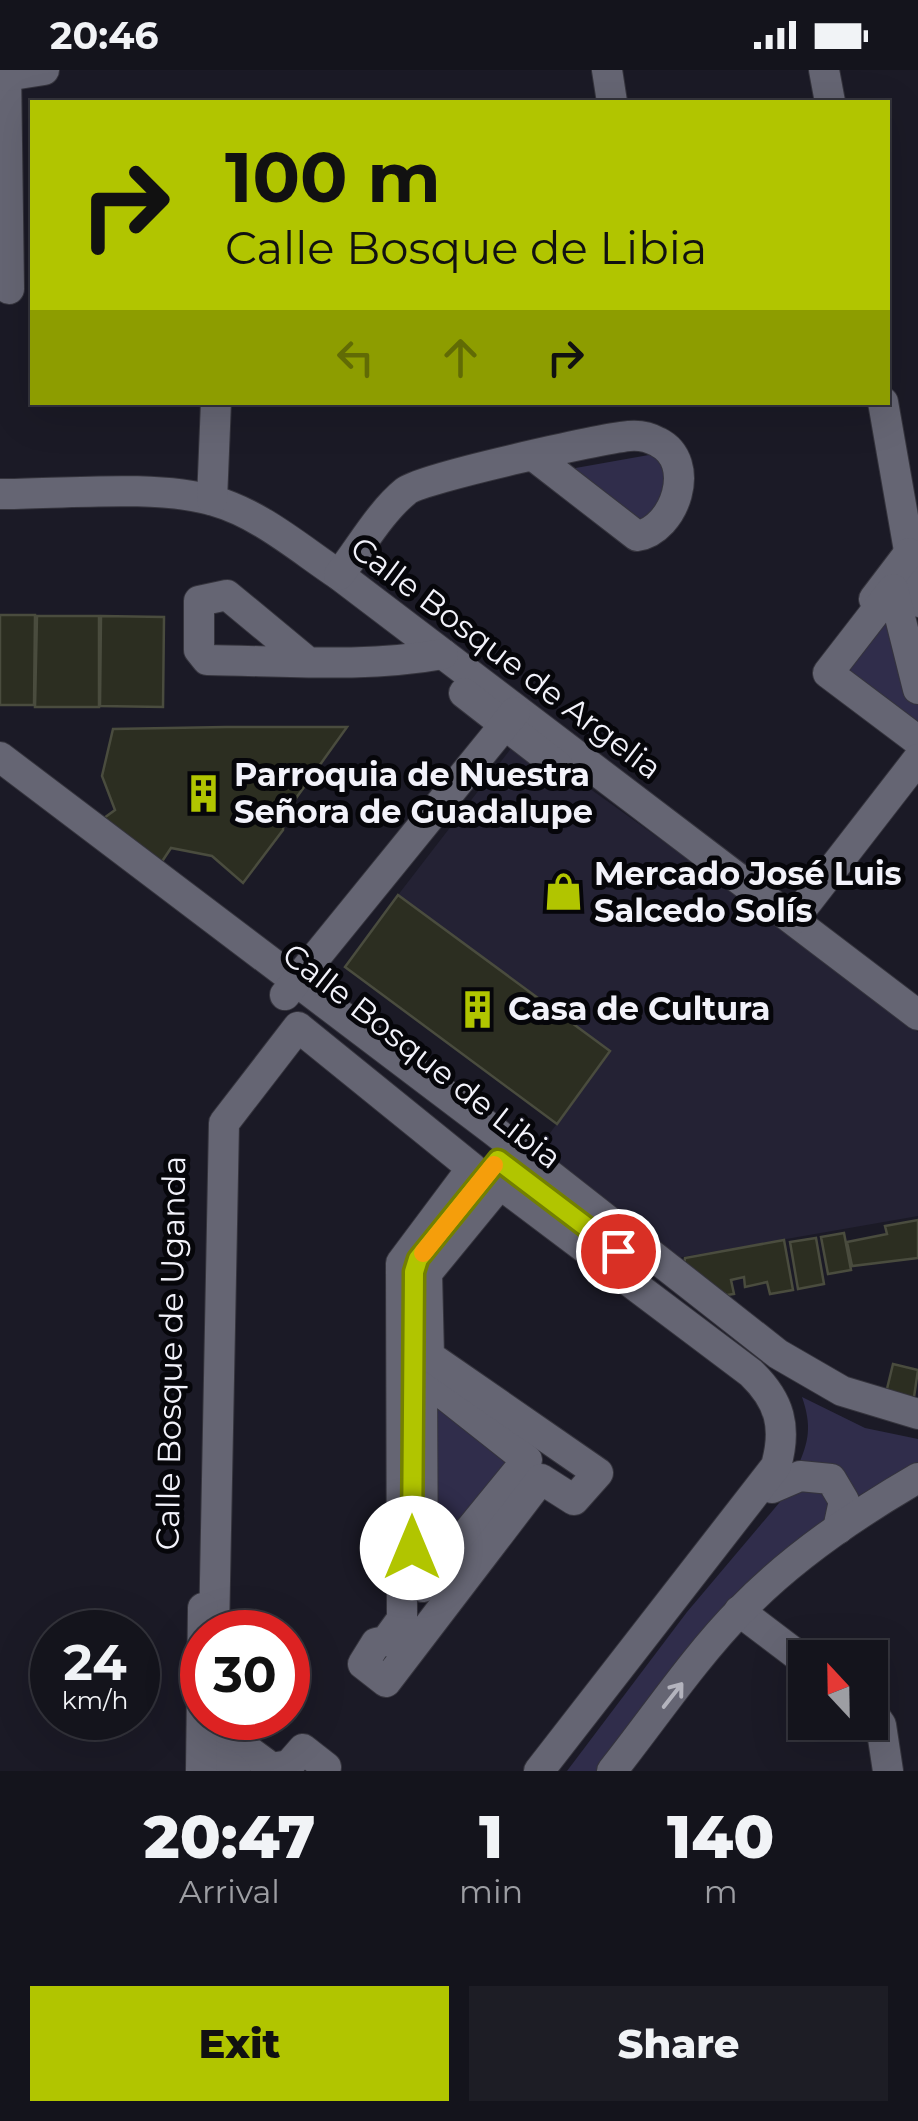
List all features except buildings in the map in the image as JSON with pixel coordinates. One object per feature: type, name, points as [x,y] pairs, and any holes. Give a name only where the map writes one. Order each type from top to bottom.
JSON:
[{"type":"street","points":[[14,289],[5,199],[6,73],[44,70]]},
{"type":"street","points":[[606,70],[612,100]]},
{"type":"street","points":[[824,70],[830,100]]},
{"type":"street","points":[[212,500],[216,405]]},
{"type":"street","points":[[884,405],[918,602]]},
{"type":"street","points":[[339,575],[406,491],[438,477],[629,436],[647,437],[673,455],[678,490],[664,523],[652,534],[638,536],[535,457]]},
{"type":"street","name":"Calle Bosque de Argelia","points":[[0,494],[156,494],[212,500],[246,514],[339,575],[432,656]]},
{"type":"street","points":[[0,508],[192,512],[220,518],[281,554],[432,656],[918,1024]]},
{"type":"street","points":[[794,919],[918,758],[815,675],[909,553]]},
{"type":"street","points":[[918,690],[893,589],[828,673],[917,740],[918,737]]},
{"type":"street","points":[[308,662],[432,656]]},
{"type":"street","name":"Calle Bosque de Argelia","points":[[510,718],[794,919],[918,1014]]},
{"type":"street","name":"Calle Bosque de Uganda","points":[[207,1610],[209,1126],[293,994],[510,718]]},
{"type":"street","points":[[0,757],[293,994],[778,1354],[842,1391],[918,1414]]},
{"type":"street","name":"Calle Bosque de Libia","points":[[0,775],[293,994],[498,1160],[767,1366],[873,1417],[918,1426]]},
{"type":"street","points":[[214,1610],[224,1124],[298,1027],[472,1168],[401,1263],[402,1619],[386,1641],[376,1643],[363,1664],[386,1682],[541,1480],[574,1500],[598,1473],[429,1356],[427,1272],[500,1184],[751,1373],[769,1391],[780,1414],[784,1439],[776,1466],[539,1771]]},
{"type":"street","points":[[412,1624],[416,1263],[498,1160]]},
{"type":"street","points":[[413,1356],[535,1458]]},
{"type":"street","points":[[554,1771],[772,1488],[794,1442],[794,1418],[767,1366]]},
{"type":"street","points":[[535,1458],[423,1587],[422,1377],[535,1458],[577,1480]]},
{"type":"street","points":[[386,1662],[535,1458]]},
{"type":"street","points":[[772,1488],[800,1476],[831,1478],[844,1501],[838,1528]]},
{"type":"street","points":[[612,1771],[739,1612],[838,1528],[918,1478]]},
{"type":"street","points":[[739,1612],[788,1648]]},
{"type":"street","name":"Calle Bosque de Uganda","points":[[201,1771],[205,1740]]},
{"type":"street","points":[[223,1740],[254,1771]]},
{"type":"street","points":[[234,1740],[272,1768],[289,1765],[303,1749],[326,1767],[310,1769]]},
{"type":"street","points":[[883,1740],[888,1771]]},
{"type":"street","points":[[213,1771],[213,1756],[235,1771]]},
{"type":"shaded area","points":[[660,453],[671,502],[647,532],[570,469]]},
{"type":"shaded area","points":[[893,589],[918,689],[918,737],[828,673]]},
{"type":"shaded area","points":[[519,738],[730,889],[918,1032],[918,1216],[660,1261],[531,1159],[610,1051],[398,895]]},
{"type":"shaded area","points":[[422,1377],[527,1460],[423,1587]]},
{"type":"shaded area","points":[[802,1397],[865,1428],[918,1439],[918,1462],[855,1498],[797,1468],[808,1434]]},
{"type":"shaded area","points":[[790,1490],[829,1494],[828,1521],[600,1771],[567,1771],[687,1612]]},
{"type":"slow traffic","points":[[423,1253],[494,1165]]},
{"type":"place","name":"Parroquia de Nuestra Señora de Guadalupe","points":[[204,793]]},
{"type":"place","name":"Mercado José Luis Salcedo Solís","points":[[564,892]]},
{"type":"place","name":"Casa de Cultura","points":[[478,1009]]},
{"type":"route","points":[[412,1548],[414,1272],[418,1259],[498,1160],[618,1251]]}]
